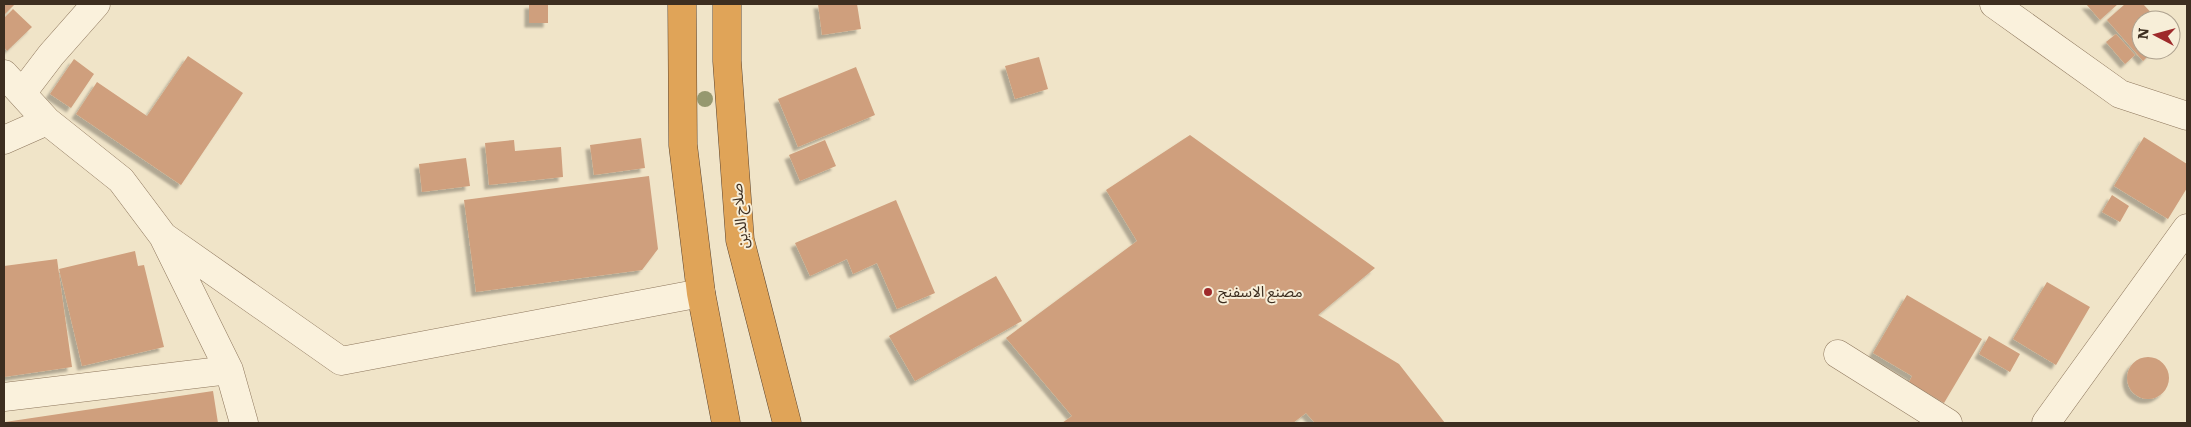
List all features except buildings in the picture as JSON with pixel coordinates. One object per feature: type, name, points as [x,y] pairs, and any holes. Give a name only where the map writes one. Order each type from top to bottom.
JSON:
[{"type":"highway","points":[[682,4],[683,145],[701,293],[726,423]]},
{"type":"highway","name":"صلاح الدين","points":[[727,4],[728,62],[740,240],[787,423]]},
{"type":"street","points":[[22,94],[51,55],[96,4]]},
{"type":"street","points":[[1994,4],[2120,94],[2187,116]]},
{"type":"street","points":[[4,74],[47,121],[121,180],[163,236],[229,370],[244,423]]},
{"type":"street","points":[[4,140],[47,121]]},
{"type":"street","points":[[2046,423],[2187,228]]},
{"type":"street","points":[[163,236],[342,361],[701,293]]},
{"type":"street","points":[[1838,354],[1948,423]]},
{"type":"street","points":[[4,396],[229,370]]},
{"type":"place","name":"مصنع الاسفنج","points":[[1208,292]]}]
